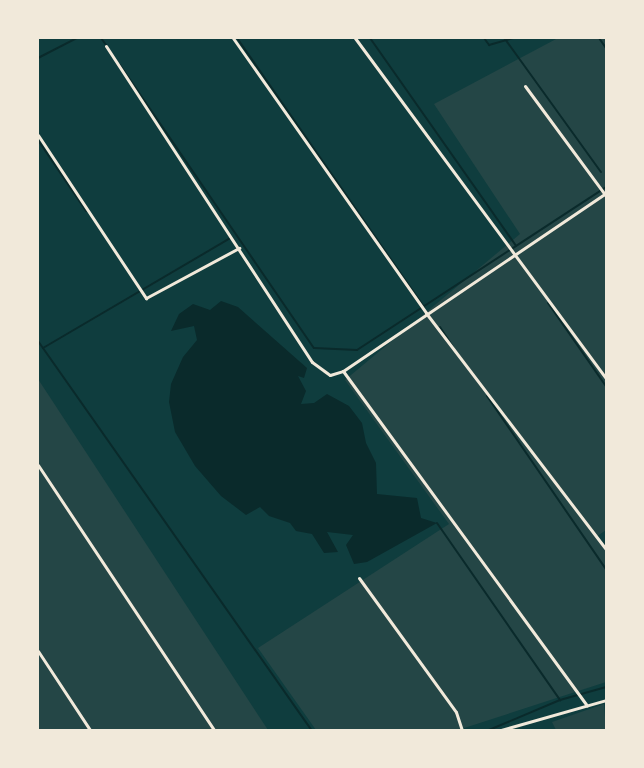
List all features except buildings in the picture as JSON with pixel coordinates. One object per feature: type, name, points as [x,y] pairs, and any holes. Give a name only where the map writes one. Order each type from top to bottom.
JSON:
[{"type":"street","points":[[232,38],[426,313],[606,549]]},
{"type":"street","points":[[355,38],[512,255],[606,379]]},
{"type":"street","points":[[106,46],[312,362],[330,375],[343,371],[512,255],[606,194],[525,86]]},
{"type":"street","points":[[38,135],[146,298],[239,248]]},
{"type":"street","points":[[343,371],[587,706]]},
{"type":"street","points":[[38,465],[214,730]]},
{"type":"street","points":[[359,578],[456,712],[462,730]]},
{"type":"street","points":[[38,651],[90,730]]},
{"type":"street","points":[[501,730],[606,700]]},
{"type":"shaded area","points":[[558,38],[606,38],[606,530],[596,537],[606,552],[606,682],[458,730],[316,730],[258,648],[449,524],[345,380],[520,234],[434,104]]},
{"type":"shaded area","points":[[221,301],[238,307],[307,368],[304,378],[298,376],[306,391],[301,404],[314,403],[327,394],[349,406],[362,423],[366,443],[376,463],[377,494],[417,498],[421,518],[437,523],[367,562],[354,564],[346,545],[353,535],[327,532],[338,552],[324,553],[312,534],[296,531],[290,523],[269,516],[260,507],[246,515],[221,496],[195,466],[175,432],[169,402],[171,384],[183,357],[197,340],[194,326],[171,331],[179,314],[193,304],[210,310]]},
{"type":"shaded area","points":[[38,379],[268,730],[38,730]]},
{"type":"shaded area","points":[[604,704],[606,730],[556,730],[552,722]]},
{"type":"waterway","points":[[38,58],[77,38]]},
{"type":"waterway","points":[[101,38],[106,45]]},
{"type":"waterway","points":[[237,38],[424,307]]},
{"type":"waterway","points":[[370,38],[516,246]]},
{"type":"waterway","points":[[484,38],[489,45],[513,38]]},
{"type":"waterway","points":[[599,38],[606,48]]},
{"type":"waterway","points":[[505,39],[601,172]]},
{"type":"waterway","points":[[120,65],[314,348],[357,350],[606,187]]},
{"type":"waterway","points":[[38,140],[86,211]]},
{"type":"waterway","points":[[43,348],[229,239]]},
{"type":"waterway","points":[[548,303],[606,386]]},
{"type":"waterway","points":[[440,327],[453,347]]},
{"type":"waterway","points":[[38,341],[311,730]]},
{"type":"waterway","points":[[487,396],[606,569]]},
{"type":"waterway","points":[[437,523],[560,700]]},
{"type":"waterway","points":[[489,730],[560,700],[606,687]]}]
